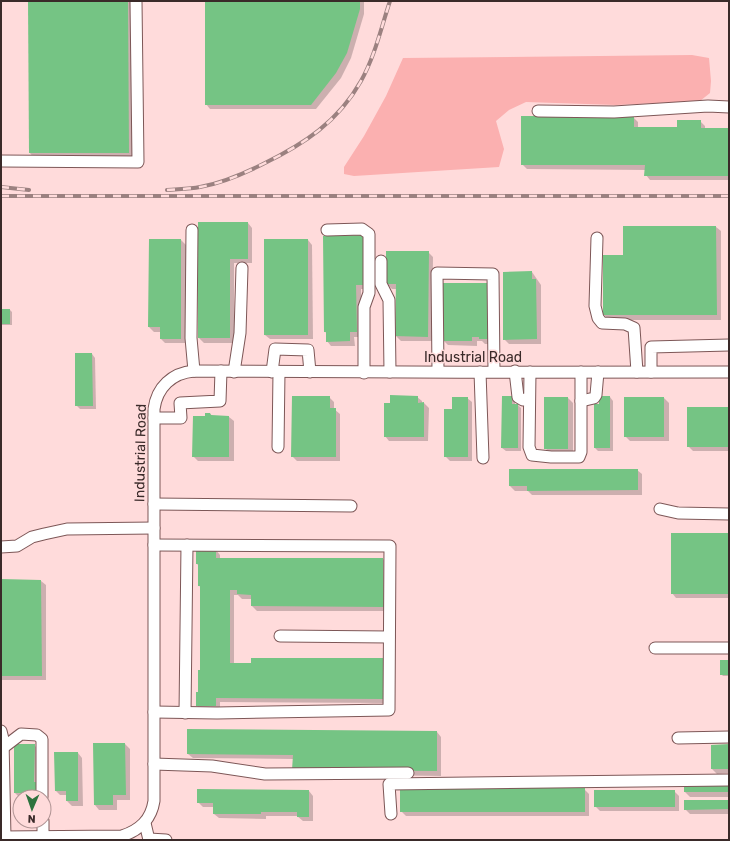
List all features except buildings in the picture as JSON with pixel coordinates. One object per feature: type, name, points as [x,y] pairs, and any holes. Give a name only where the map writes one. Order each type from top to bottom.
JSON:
[{"type":"street","points":[[1,161],[138,162],[136,1]]},
{"type":"street","points":[[538,111],[614,112],[708,106],[729,107]]},
{"type":"street","points":[[327,230],[362,229],[369,234],[369,293],[364,307],[364,373]]},
{"type":"street","points":[[192,230],[191,338],[194,371]]},
{"type":"street","points":[[597,238],[595,306],[598,318],[602,323],[625,324],[634,328],[637,372]]},
{"type":"street","points":[[381,261],[381,284],[389,300],[390,372]]},
{"type":"street","points":[[234,372],[240,333],[242,268]]},
{"type":"street","points":[[438,371],[437,273],[493,274],[494,372]]},
{"type":"street","points":[[651,372],[651,347],[729,345]]},
{"type":"street","points":[[278,447],[275,349],[308,350],[310,372]]},
{"type":"street","name":"Industrial Road","points":[[145,823],[151,813],[154,801],[155,401],[159,391],[172,377],[182,373],[194,371],[364,373],[438,371],[729,372]]},
{"type":"street","points":[[154,418],[181,418],[180,403],[220,401],[221,371]]},
{"type":"street","points":[[480,372],[483,458]]},
{"type":"street","points":[[515,372],[518,397],[523,400],[530,398]]},
{"type":"street","points":[[530,372],[529,447],[532,455],[551,457],[579,457],[581,452],[581,372]]},
{"type":"street","points":[[581,401],[594,398],[597,388],[598,372]]},
{"type":"street","points":[[154,504],[351,506]]},
{"type":"street","points":[[660,509],[678,513],[729,514]]},
{"type":"street","points":[[1,547],[17,546],[38,535],[67,529],[154,528]]},
{"type":"street","points":[[154,545],[390,546],[389,710],[217,713],[154,712]]},
{"type":"street","points":[[185,713],[188,545]]},
{"type":"street","points":[[280,636],[389,637]]},
{"type":"street","points":[[655,648],[729,648]]},
{"type":"street","points":[[1,731],[4,739],[2,838],[43,836],[82,838],[122,836],[135,831],[145,823],[149,840],[166,840]]},
{"type":"street","points":[[4,746],[21,734],[37,735],[42,739],[42,789]]},
{"type":"street","points":[[678,738],[729,737]]},
{"type":"street","points":[[154,764],[212,766],[265,774],[408,774]]},
{"type":"street","points":[[391,814],[389,784],[729,780]]},
{"type":"street","points":[[43,829],[43,836]]},
{"type":"shaded area","points":[[692,55],[709,58],[711,81],[710,93],[700,101],[616,105],[526,102],[509,110],[496,121],[504,149],[499,167],[354,176],[344,174],[344,167],[364,136],[386,96],[403,58]]},
{"type":"railway","points":[[167,190],[200,187],[232,178],[255,168],[306,140],[331,120],[352,96],[366,71],[374,52],[390,1]]},
{"type":"railway","points":[[1,187],[29,190]]},
{"type":"railway","points":[[1,196],[729,196]]}]
